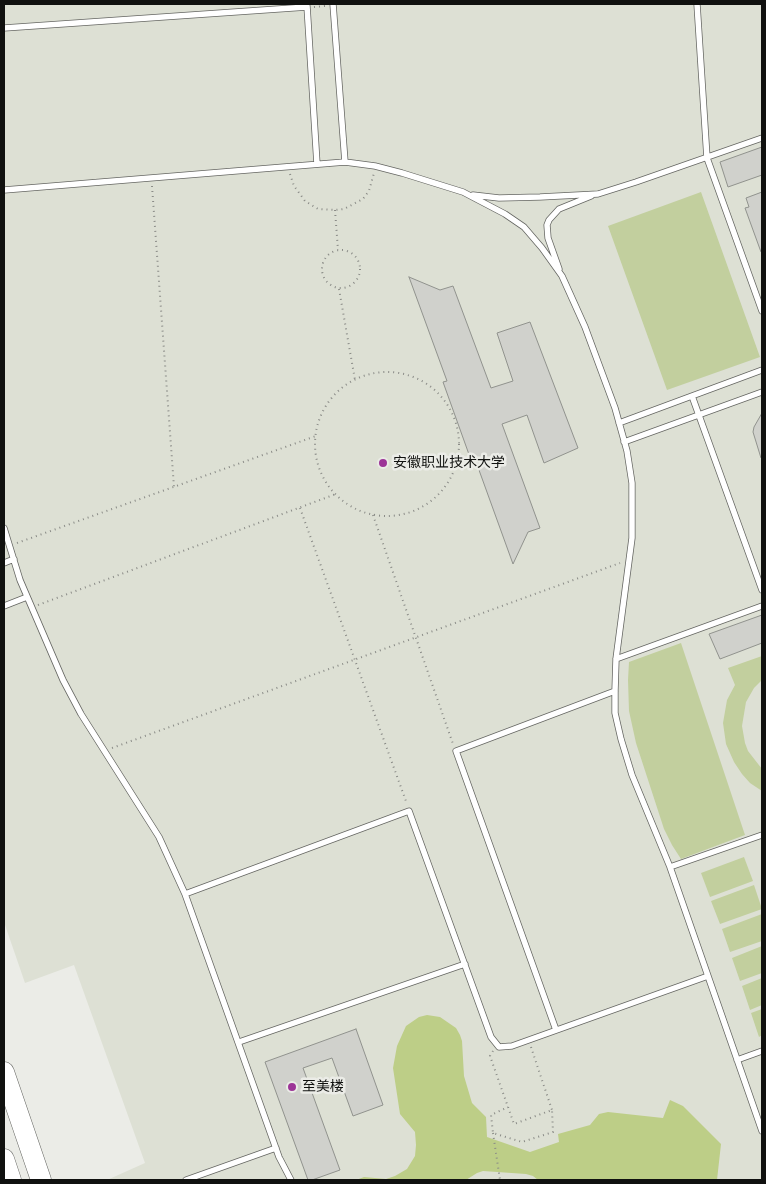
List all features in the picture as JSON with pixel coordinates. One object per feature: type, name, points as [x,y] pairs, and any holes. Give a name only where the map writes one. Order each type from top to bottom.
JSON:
[{"type":"highway","points":[[4,1072],[41,1180]]},
{"type":"highway","points":[[4,1159],[11,1180]]},
{"type":"lane","points":[[333,4],[345,162]]},
{"type":"lane","points":[[697,4],[707,158],[762,312]]},
{"type":"lane","points":[[4,28],[307,6],[317,164]]},
{"type":"lane","points":[[762,138],[558,209],[548,220],[547,225],[548,238],[562,276],[585,327],[615,408],[624,442],[632,491],[632,538],[616,659],[615,713],[620,739],[632,774],[670,867],[762,1131]]},
{"type":"lane","points":[[4,190],[345,162],[375,166],[469,195],[505,214],[524,227],[562,276]]},
{"type":"lane","points":[[469,195],[499,198],[598,194]]},
{"type":"lane","points":[[619,423],[762,370]]},
{"type":"lane","points":[[624,442],[762,392]]},
{"type":"lane","points":[[692,396],[762,590]]},
{"type":"lane","points":[[4,528],[27,597],[63,680],[81,714],[159,837],[185,894],[276,1148],[291,1180]]},
{"type":"lane","points":[[4,563],[14,559]]},
{"type":"lane","points":[[4,606],[27,597]]},
{"type":"lane","points":[[616,659],[762,606]]},
{"type":"lane","points":[[556,1030],[456,751],[615,691]]},
{"type":"lane","points":[[185,894],[409,811],[491,1037],[496,1045],[502,1048],[507,1047],[708,976]]},
{"type":"lane","points":[[670,867],[762,835]]},
{"type":"lane","points":[[239,1042],[465,964]]},
{"type":"lane","points":[[737,1060],[762,1051]]},
{"type":"lane","points":[[186,1180],[276,1148]]},
{"type":"path","points":[[287,167],[294,186],[305,201],[318,209],[335,210],[344,209],[363,199],[372,183],[375,166]]},
{"type":"path","points":[[151,178],[174,487]]},
{"type":"path","points":[[335,210],[338,250]]},
{"type":"path","points":[[338,250],[344,250],[358,260],[360,272],[355,283],[339,289],[328,284],[322,273],[322,266],[327,256],[338,250]]},
{"type":"path","points":[[339,289],[355,380]]},
{"type":"path","points":[[396,373],[422,381],[434,389],[448,405],[456,424],[459,438],[458,459],[451,479],[433,501],[408,514],[394,516],[373,515],[353,508],[336,494],[323,477],[318,464],[316,436],[319,422],[324,409],[333,397],[343,387],[355,380],[375,374],[396,373]]},
{"type":"path","points":[[10,546],[316,436]]},
{"type":"path","points":[[31,607],[336,494]]},
{"type":"path","points":[[300,508],[409,811]]},
{"type":"path","points":[[373,515],[456,751]]},
{"type":"path","points":[[105,750],[629,560]]},
{"type":"path","points":[[493,1133],[522,1142],[554,1132],[552,1110],[528,1040]]},
{"type":"path","points":[[496,1045],[490,1056],[514,1124],[552,1110]]},
{"type":"path","points":[[500,1180],[501,1176],[491,1115],[508,1107]]},
{"type":"shaded area","name":"安徽职业技术大学","points":[[4,4],[762,4],[762,1180],[107,1180],[145,1163],[74,965],[25,983],[4,922]]},
{"type":"shaded area","points":[[701,192],[760,357],[667,390],[608,226]]},
{"type":"shaded area","points":[[681,643],[745,835],[681,859],[664,829],[636,743],[629,711],[628,680],[629,662]]},
{"type":"shaded area","points":[[762,656],[762,680],[754,688],[746,702],[742,726],[748,751],[762,769],[762,791],[750,783],[734,762],[726,744],[723,723],[727,700],[735,685],[728,668]]},
{"type":"shaded area","points":[[744,857],[753,881],[710,897],[701,873]]},
{"type":"shaded area","points":[[754,885],[762,909],[720,924],[711,901]]},
{"type":"shaded area","points":[[762,914],[762,941],[730,952],[722,929]]},
{"type":"shaded area","points":[[762,946],[762,973],[740,981],[732,958]]},
{"type":"shaded area","points":[[762,978],[762,1005],[750,1010],[742,986]]},
{"type":"shaded area","points":[[762,1009],[762,1035],[759,1037],[751,1013]]},
{"type":"shaded area","points":[[427,1015],[440,1017],[456,1028],[460,1035],[464,1076],[472,1103],[486,1117],[487,1137],[530,1152],[559,1142],[558,1134],[590,1125],[599,1114],[608,1112],[663,1118],[670,1100],[683,1106],[721,1144],[717,1180],[538,1180],[526,1174],[483,1171],[466,1180],[356,1180],[364,1177],[386,1179],[395,1176],[407,1169],[415,1156],[415,1132],[400,1114],[393,1068],[397,1046],[406,1026],[419,1017]]},
{"type":"building","points":[[762,147],[762,175],[728,187],[720,162]]},
{"type":"building","points":[[762,192],[761,252],[745,208],[749,207],[746,198]]},
{"type":"building","points":[[409,277],[440,290],[453,286],[491,388],[513,381],[497,333],[530,322],[578,448],[544,463],[527,415],[502,424],[540,528],[528,532],[513,564],[475,459],[471,460],[443,382],[447,381]]},
{"type":"building","points":[[762,413],[762,458],[761,458],[753,432]]},
{"type":"building","points":[[762,615],[762,643],[720,659],[709,634]]},
{"type":"building","name":"至美楼","points":[[356,1029],[383,1105],[353,1116],[332,1058],[303,1068],[340,1170],[308,1180],[265,1062]]},
{"type":"place","name":"安徽职业技术大学","points":[[383,463]]},
{"type":"place","name":"至美楼","points":[[292,1087]]}]
